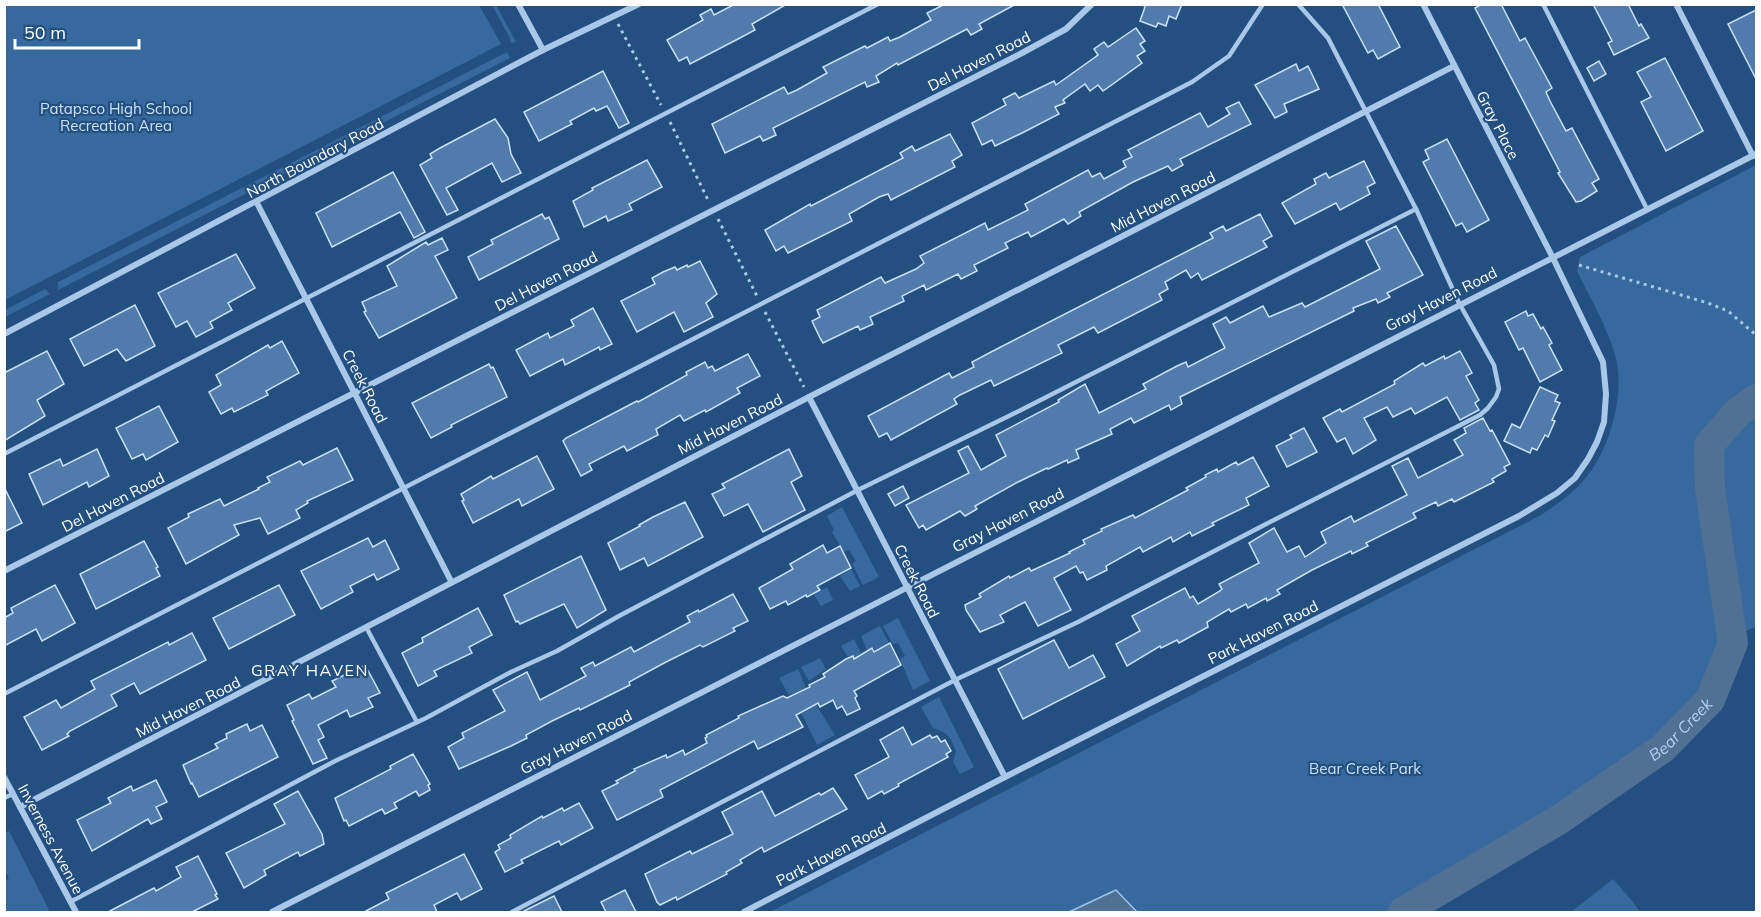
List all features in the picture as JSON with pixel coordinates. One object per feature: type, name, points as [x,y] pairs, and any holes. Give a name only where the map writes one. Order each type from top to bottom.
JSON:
[{"type":"street","points":[[518,4],[543,50]]},
{"type":"street","name":"North Boundary Road","points":[[4,334],[543,50],[639,4]]},
{"type":"street","name":"Del Haven Road","points":[[4,571],[1031,48],[1066,29],[1092,4]]},
{"type":"street","name":"Gray Place","points":[[1423,4],[1552,256]]},
{"type":"street","points":[[1676,4],[1755,155]]},
{"type":"street","name":"Mid Haven Road","points":[[20,807],[451,581],[1454,66]]},
{"type":"street","name":"Gray Haven Road","points":[[272,912],[1459,303],[1755,155]]},
{"type":"street","name":"Creek Road","points":[[256,203],[451,581]]},
{"type":"street","name":"Park Haven Road","points":[[744,912],[1519,516],[1557,493],[1575,478],[1597,442],[1604,422],[1606,394],[1603,362],[1552,256]]},
{"type":"street","name":"Creek Road","points":[[809,397],[1005,777]]},
{"type":"street","name":"Inverness Avenue","points":[[4,777],[76,912]]},
{"type":"lane","points":[[4,454],[878,4]]},
{"type":"lane","points":[[4,694],[1192,82],[1229,56],[1263,4]]},
{"type":"lane","points":[[512,912],[955,680],[1078,622],[1480,415],[1488,408],[1496,397],[1498,389],[1494,364],[1459,303],[1416,209],[1328,38],[1298,4]]},
{"type":"lane","points":[[1543,4],[1647,208]]},
{"type":"lane","points":[[70,902],[325,767],[557,651],[858,490],[1019,411],[1416,209]]},
{"type":"lane","points":[[366,627],[417,722]]},
{"type":"lane","points":[[4,798],[13,794]]},
{"type":"path","points":[[1579,265],[1708,303],[1728,311],[1756,335]]},
{"type":"green space","name":"Patapsco High School Recreation Area","points":[[5,4],[479,5],[501,44],[5,300]]},
{"type":"green space","points":[[492,5],[496,5],[516,42],[511,43]]},
{"type":"green space","points":[[507,52],[510,58],[300,165],[294,167],[291,163]]},
{"type":"green space","name":"Bear Creek Park","points":[[1756,165],[1756,627],[1732,636],[1733,643],[1710,700],[1663,748],[1560,819],[1403,912],[1137,912],[1125,900],[1102,912],[770,912],[1541,515],[1564,499],[1593,468],[1608,438],[1617,404],[1618,370],[1615,355],[1603,323],[1577,271],[1580,257]]},
{"type":"green space","points":[[283,167],[286,173],[58,290],[58,282]]},
{"type":"green space","points":[[45,289],[50,294],[5,317],[5,310]]},
{"type":"green space","points":[[842,507],[879,577],[863,585],[852,564],[856,561],[849,550],[844,552],[832,532],[834,530],[827,516]]},
{"type":"green space","points":[[851,569],[860,586],[850,591],[840,576]]},
{"type":"green space","points":[[827,587],[833,600],[821,606],[814,595]]},
{"type":"green space","points":[[898,618],[930,681],[913,690],[900,659],[905,656],[898,643],[893,644],[883,626]]},
{"type":"green space","points":[[880,626],[889,643],[875,650],[873,647],[867,650],[861,636]]},
{"type":"green space","points":[[854,639],[861,653],[855,658],[854,656],[848,657],[841,646]]},
{"type":"green space","points":[[820,658],[826,669],[809,681],[801,667]]},
{"type":"green space","points":[[798,669],[807,690],[835,735],[817,745],[792,694],[789,695],[779,678]]},
{"type":"green space","points":[[939,697],[974,767],[960,774],[953,762],[956,751],[952,742],[948,736],[933,728],[921,707]]},
{"type":"green space","points":[[9,831],[50,912],[5,912],[5,881],[9,878],[5,871],[5,833]]},
{"type":"green space","points":[[1613,879],[1640,912],[1571,912]]},
{"type":"shaded area","points":[[1116,890],[1137,912],[1069,912]]},
{"type":"building","points":[[735,4],[787,4],[752,24],[755,30],[738,39],[690,64],[687,57],[679,61],[667,40],[703,20],[700,15],[711,9],[714,15]]},
{"type":"building","points":[[945,4],[1016,4],[979,24],[982,29],[971,35],[967,29],[898,65],[897,63],[876,76],[879,82],[867,87],[865,82],[773,128],[776,135],[763,141],[760,136],[725,153],[712,124],[784,87],[788,94],[797,90],[827,73],[823,67],[865,46],[867,48],[888,37],[890,41],[900,37],[931,20],[927,13]]},
{"type":"building","points":[[1142,4],[1182,4],[1176,19],[1169,16],[1166,26],[1158,23],[1156,27],[1140,21],[1145,7]]},
{"type":"building","points":[[1342,4],[1378,4],[1400,47],[1378,59],[1373,50],[1368,53]]},
{"type":"building","points":[[1482,4],[1501,4],[1520,41],[1525,38],[1552,88],[1546,92],[1550,101],[1566,131],[1572,128],[1599,179],[1592,183],[1597,191],[1581,201],[1576,202],[1558,173],[1560,172],[1475,8]]},
{"type":"building","points":[[1593,4],[1628,4],[1639,26],[1641,24],[1649,38],[1614,55],[1608,43],[1612,41]]},
{"type":"building","points":[[1756,10],[1756,79],[1728,24]]},
{"type":"building","points":[[1136,28],[1145,41],[1140,44],[1145,51],[1137,56],[1142,63],[1103,91],[1098,85],[1090,91],[1085,84],[1063,100],[1065,103],[1055,107],[1059,114],[1022,133],[995,146],[992,140],[982,145],[972,123],[1006,105],[1003,99],[1015,93],[1019,98],[1054,81],[1056,85],[1098,55],[1094,49],[1104,42],[1108,47]]},
{"type":"building","points":[[1665,58],[1703,131],[1666,151],[1641,102],[1651,97],[1637,72]]},
{"type":"building","points":[[1599,61],[1606,74],[1594,81],[1587,68]]},
{"type":"building","points":[[1296,64],[1299,71],[1308,66],[1319,89],[1284,104],[1287,112],[1275,118],[1255,85]]},
{"type":"building","points":[[603,71],[629,123],[619,128],[607,106],[596,111],[594,108],[570,121],[572,124],[539,141],[524,112]]},
{"type":"building","points":[[1239,102],[1251,124],[1180,159],[1183,165],[1172,171],[1168,166],[1133,182],[1079,212],[1081,216],[1068,224],[1064,219],[1031,237],[1028,232],[1005,243],[1008,248],[974,265],[977,271],[961,279],[958,274],[926,290],[924,285],[902,296],[904,301],[870,317],[873,324],[860,330],[858,326],[823,343],[820,338],[812,321],[820,317],[817,310],[881,277],[885,283],[916,269],[924,263],[920,256],[985,223],[988,230],[1028,210],[1025,204],[1088,170],[1092,177],[1100,173],[1104,179],[1126,167],[1123,161],[1132,157],[1128,150],[1200,113],[1208,127],[1230,114],[1226,108]]},
{"type":"building","points":[[495,119],[508,138],[511,154],[521,173],[502,182],[492,163],[446,188],[458,210],[447,215],[420,165],[432,158],[430,154]]},
{"type":"building","points":[[950,134],[962,155],[952,161],[955,167],[891,200],[888,194],[879,197],[849,214],[852,221],[788,253],[784,246],[776,251],[765,230],[810,204],[811,206],[903,158],[900,153],[912,146],[915,151]]},
{"type":"building","points":[[1447,139],[1489,220],[1467,232],[1462,223],[1456,226],[1423,162],[1429,159],[1425,150]]},
{"type":"building","points":[[647,160],[662,187],[629,204],[632,210],[608,221],[606,216],[584,227],[573,201],[593,190],[592,188]]},
{"type":"building","points":[[1364,161],[1375,183],[1367,187],[1370,194],[1340,210],[1336,203],[1295,224],[1282,203],[1316,184],[1314,179],[1326,173],[1329,178]]},
{"type":"building","points":[[393,172],[425,232],[414,238],[400,212],[332,247],[316,213]]},
{"type":"building","points":[[542,214],[545,219],[549,217],[559,239],[479,280],[468,257],[493,244],[491,240]]},
{"type":"building","points":[[1260,214],[1272,236],[1263,241],[1267,247],[1202,280],[1198,273],[1191,278],[1186,270],[1165,282],[1168,289],[1159,294],[1162,300],[1098,333],[1094,327],[1058,345],[1062,353],[994,386],[991,380],[960,395],[954,399],[957,404],[891,440],[887,433],[879,437],[868,416],[949,373],[952,378],[974,367],[972,362],[1213,238],[1210,233],[1223,226],[1226,231]]},
{"type":"building","points":[[1396,226],[1423,275],[1387,293],[1390,297],[1378,303],[1376,299],[1353,308],[1354,311],[1180,397],[1182,404],[1171,410],[1169,405],[1134,423],[1131,418],[1110,429],[1112,434],[1076,450],[1079,458],[1068,463],[1067,460],[1018,482],[975,506],[977,509],[965,516],[960,511],[926,530],[923,525],[919,528],[906,505],[969,473],[958,451],[968,446],[981,470],[1006,456],[996,435],[1059,402],[1058,400],[1085,384],[1099,413],[1146,389],[1143,384],[1177,366],[1186,362],[1188,367],[1225,348],[1213,324],[1226,317],[1230,323],[1263,306],[1269,317],[1302,303],[1305,307],[1380,269],[1366,241]]},
{"type":"building","points":[[442,238],[448,250],[435,256],[457,298],[379,338],[364,312],[366,311],[362,302],[397,286],[387,266],[426,242],[428,245]]},
{"type":"building","points":[[236,254],[255,288],[228,303],[232,310],[210,322],[213,328],[196,337],[187,321],[176,327],[158,293]]},
{"type":"building","points":[[700,261],[717,294],[706,303],[713,317],[684,332],[674,312],[637,332],[621,301],[655,284],[652,278],[663,272],[675,267],[677,270],[687,265],[688,267]]},
{"type":"building","points":[[135,305],[155,346],[126,361],[117,349],[84,366],[70,339]]},
{"type":"building","points":[[593,308],[612,344],[600,350],[599,347],[565,365],[563,359],[530,376],[516,350],[548,333],[550,338],[574,326],[571,320]]},
{"type":"building","points":[[1526,311],[1528,316],[1533,314],[1541,329],[1543,327],[1562,370],[1540,382],[1523,348],[1519,350],[1505,322]]},
{"type":"building","points":[[282,341],[299,373],[266,391],[268,395],[234,412],[232,408],[221,414],[209,392],[221,385],[216,375],[268,345],[270,348]]},
{"type":"building","points":[[47,351],[64,384],[37,400],[45,416],[4,441],[4,373]]},
{"type":"building","points":[[1460,351],[1472,373],[1466,376],[1479,400],[1475,403],[1479,410],[1460,420],[1447,397],[1415,414],[1411,408],[1393,417],[1387,407],[1364,418],[1376,440],[1353,454],[1345,438],[1337,442],[1323,418],[1340,409],[1342,412],[1395,384],[1394,381],[1423,363],[1425,366]]},
{"type":"building","points":[[748,354],[760,376],[737,388],[740,393],[684,421],[680,415],[656,429],[658,435],[627,451],[624,446],[589,464],[592,470],[581,476],[563,441],[566,438],[638,402],[687,375],[686,372],[705,362],[708,368],[712,366],[715,371]]},
{"type":"building","points":[[489,364],[491,368],[493,367],[507,397],[451,425],[452,427],[431,438],[412,403]]},
{"type":"building","points":[[1540,387],[1558,395],[1555,401],[1560,403],[1552,420],[1555,421],[1548,437],[1545,435],[1537,450],[1532,448],[1530,453],[1504,441],[1512,424],[1520,428]]},
{"type":"building","points":[[159,406],[178,442],[146,460],[143,454],[132,459],[116,428]]},
{"type":"building","points":[[1483,418],[1510,464],[1504,467],[1506,471],[1492,479],[1494,482],[1454,502],[1452,499],[1438,506],[1436,502],[1413,513],[1416,518],[1366,543],[1368,546],[1352,554],[1351,551],[1312,570],[1277,590],[1280,594],[1267,601],[1266,598],[1248,608],[1246,604],[1231,612],[1229,609],[1207,622],[1208,627],[1179,643],[1177,640],[1161,648],[1160,646],[1127,666],[1116,644],[1140,631],[1132,616],[1185,588],[1190,598],[1193,596],[1198,604],[1220,591],[1222,589],[1219,584],[1259,563],[1249,543],[1274,528],[1287,552],[1299,546],[1305,557],[1326,543],[1321,532],[1351,516],[1354,522],[1407,495],[1392,466],[1408,458],[1418,478],[1463,455],[1454,440],[1466,433],[1464,428]]},
{"type":"building","points":[[1304,428],[1317,452],[1287,467],[1276,446],[1292,438],[1290,435]]},
{"type":"building","points":[[337,448],[353,480],[307,501],[308,503],[296,510],[300,518],[268,534],[260,518],[234,525],[239,535],[186,564],[168,528],[189,517],[188,514],[220,499],[224,506],[270,482],[267,477],[300,461],[303,465]]},
{"type":"building","points":[[97,449],[109,476],[89,487],[87,482],[43,505],[29,474],[60,459],[63,466]]},
{"type":"building","points":[[789,449],[802,476],[791,482],[805,510],[763,532],[748,504],[724,516],[712,494],[725,488],[722,484]]},
{"type":"building","points":[[537,456],[554,489],[522,506],[519,499],[473,523],[461,494],[491,476],[493,479]]},
{"type":"building","points":[[1253,457],[1269,486],[1246,498],[1249,505],[1212,523],[1214,525],[1192,536],[1190,532],[1173,542],[1171,537],[1143,552],[1140,547],[1106,566],[1107,570],[1087,580],[1076,566],[1054,578],[1071,610],[1038,626],[1025,602],[1000,615],[1004,622],[980,632],[966,610],[965,605],[981,597],[979,594],[1009,576],[1010,578],[1029,568],[1031,571],[1070,553],[1085,544],[1083,540],[1102,531],[1101,529],[1133,515],[1135,518],[1188,490],[1186,488],[1206,477],[1205,475],[1217,469],[1218,472],[1236,462],[1238,465]]},
{"type":"building","points":[[903,486],[909,498],[895,506],[888,494]]},
{"type":"building","points":[[4,487],[22,523],[4,532]]},
{"type":"building","points":[[685,502],[703,537],[648,566],[644,558],[620,570],[608,543]]},
{"type":"building","points":[[368,538],[373,547],[385,540],[399,569],[377,580],[374,574],[350,586],[353,592],[321,609],[301,571]]},
{"type":"building","points":[[144,541],[158,567],[156,568],[160,576],[96,609],[80,574]]},
{"type":"building","points":[[823,545],[827,553],[840,546],[851,568],[817,586],[820,590],[807,597],[806,595],[788,605],[786,601],[770,609],[759,588],[793,569],[790,564]]},
{"type":"building","points":[[581,556],[606,610],[577,628],[564,604],[520,624],[516,622],[504,595]]},
{"type":"building","points":[[55,585],[75,623],[42,641],[36,629],[4,646],[4,618],[13,613],[11,608]]},
{"type":"building","points":[[279,585],[295,615],[229,649],[213,618]]},
{"type":"building","points":[[733,594],[748,621],[733,628],[735,631],[666,662],[629,682],[630,685],[552,721],[511,746],[459,769],[448,747],[464,738],[462,733],[505,711],[493,690],[527,672],[540,700],[586,676],[581,668],[593,662],[595,666],[631,647],[634,652],[690,622],[687,616]]},
{"type":"building","points":[[478,608],[492,635],[469,647],[472,653],[434,671],[437,676],[418,686],[402,653],[423,642],[422,638]]},
{"type":"building","points":[[192,633],[206,660],[140,694],[134,683],[111,695],[117,706],[70,731],[67,734],[69,736],[42,750],[24,717],[56,700],[61,708],[95,689],[91,681],[168,642],[169,645]]},
{"type":"building","points":[[1054,640],[1069,668],[1093,655],[1105,677],[1023,719],[998,669]]},
{"type":"building","points":[[890,643],[901,665],[854,691],[860,709],[847,715],[842,706],[837,709],[833,700],[820,707],[818,703],[796,715],[803,727],[758,749],[754,741],[660,790],[663,797],[617,820],[602,791],[618,783],[616,781],[635,771],[634,769],[683,750],[685,755],[707,743],[706,735],[739,718],[738,716],[810,687],[809,685],[825,677],[823,674],[846,659],[853,656],[854,659],[872,648],[874,652]]},
{"type":"building","points":[[365,665],[380,693],[368,698],[373,707],[350,717],[347,710],[318,725],[324,737],[318,740],[327,758],[313,764],[292,721],[294,720],[287,705],[309,694],[312,699],[336,687],[332,681]]},
{"type":"building","points":[[247,724],[250,731],[262,725],[278,757],[199,797],[183,765],[218,748],[215,744],[227,738],[226,734]]},
{"type":"building","points":[[903,727],[912,745],[930,735],[932,738],[937,736],[941,742],[945,740],[951,751],[946,754],[948,757],[898,784],[899,786],[884,794],[882,791],[868,799],[855,775],[889,757],[880,740]]},
{"type":"building","points":[[413,754],[430,784],[428,785],[430,790],[419,796],[416,791],[394,803],[397,808],[385,814],[382,809],[349,826],[346,820],[344,821],[335,798],[391,769],[390,766]]},
{"type":"building","points":[[156,780],[167,802],[156,807],[162,819],[151,824],[148,819],[92,851],[77,820],[111,803],[108,798],[131,786],[133,791]]},
{"type":"building","points":[[833,788],[847,809],[764,852],[762,847],[740,860],[742,863],[726,872],[727,874],[677,900],[676,897],[660,905],[657,902],[645,874],[690,851],[692,854],[733,834],[722,812],[762,791],[775,816]]},
{"type":"building","points":[[298,791],[322,834],[324,844],[300,856],[298,852],[264,870],[266,875],[244,888],[226,853],[285,824],[274,804]]},
{"type":"building","points":[[579,803],[593,828],[561,845],[559,841],[521,860],[523,863],[505,872],[495,852],[500,849],[498,845],[542,816],[543,818],[562,808],[564,811]]},
{"type":"building","points":[[464,854],[482,889],[461,900],[457,893],[434,905],[437,912],[364,912],[389,899],[386,893]]},
{"type":"building","points":[[198,856],[218,899],[192,912],[108,912],[154,888],[156,891],[181,877],[176,867]]},
{"type":"building","points":[[625,890],[636,912],[606,912],[601,902]]},
{"type":"building","points":[[554,896],[562,912],[522,912]]},
{"type":"waterway","name":"Bear Creek","points":[[1403,912],[1560,819],[1663,748],[1710,700],[1733,643],[1710,489],[1709,445],[1738,412],[1756,399]]},
{"type":"district","name":"GRAY HAVEN","points":[[310,670]]}]
